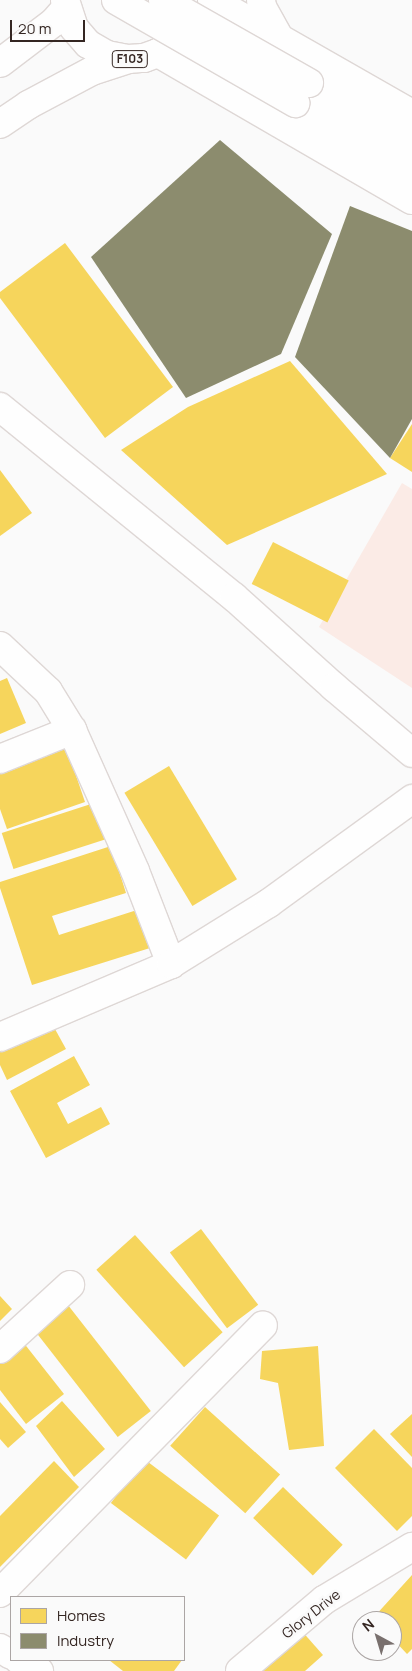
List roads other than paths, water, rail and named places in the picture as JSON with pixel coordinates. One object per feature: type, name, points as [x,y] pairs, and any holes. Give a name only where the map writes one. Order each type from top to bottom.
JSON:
[{"type":"street","points":[[116,0],[302,93],[412,141]]},
{"type":"street","points":[[163,0],[302,93],[412,171]]},
{"type":"street","name":"F103","points":[[65,4],[74,28],[88,44],[107,55],[128,59],[144,58],[158,53],[176,41],[189,24],[197,0]]},
{"type":"street","points":[[212,0],[412,114]]},
{"type":"street","points":[[261,0],[262,7],[279,38]]},
{"type":"street","name":"F103","points":[[0,63],[54,22],[65,4]]},
{"type":"street","points":[[158,53],[412,200]]},
{"type":"street","name":"F103","points":[[0,124],[28,105],[92,71],[128,59]]},
{"type":"street","points":[[0,407],[234,597],[334,687],[412,753]]},
{"type":"street","points":[[0,646],[48,691],[72,730],[135,871],[171,964]]},
{"type":"street","points":[[0,759],[72,730]]},
{"type":"street","points":[[0,1037],[171,964],[268,903],[412,799]]},
{"type":"street","points":[[0,1348],[70,1285]]},
{"type":"street","points":[[0,1593],[262,1325]]},
{"type":"street","name":"Glory Drive","points":[[240,1671],[324,1600],[412,1547]]},
{"type":"street","points":[[22,1661],[39,1671]]}]
